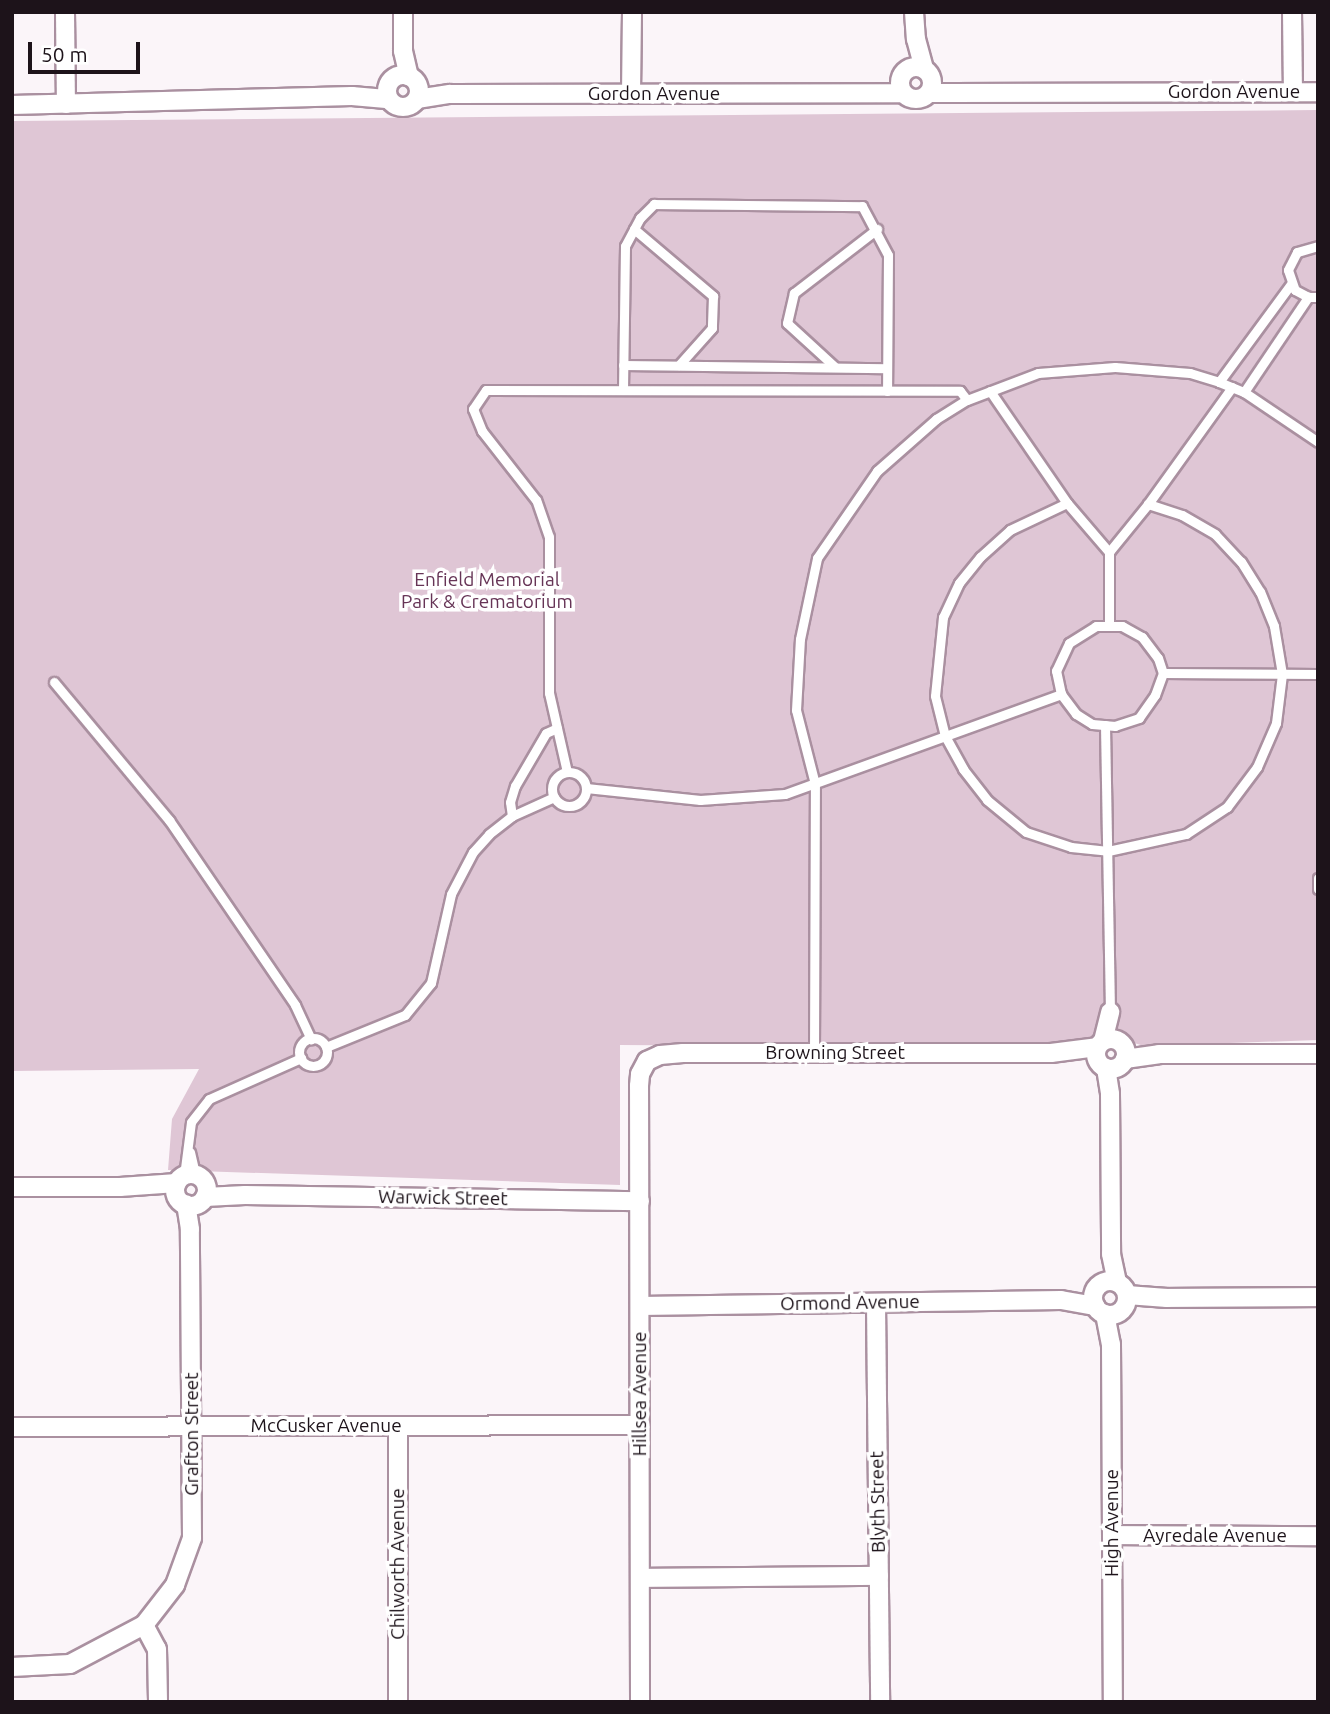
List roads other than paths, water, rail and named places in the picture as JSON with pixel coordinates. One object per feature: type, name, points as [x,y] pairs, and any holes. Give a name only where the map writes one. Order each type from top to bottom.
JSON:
[{"type":"street","points":[[65,12],[66,104]]},
{"type":"street","points":[[403,12],[403,87]]},
{"type":"street","points":[[631,94],[632,12]]},
{"type":"street","points":[[914,12],[917,79]]},
{"type":"street","points":[[1292,12],[1293,92]]},
{"type":"street","name":"Gordon Avenue","points":[[12,105],[352,96],[403,87],[450,94],[858,92],[882,80],[917,79],[983,91],[1318,92]]},
{"type":"street","name":"High Avenue","points":[[1110,1012],[1113,1702]]},
{"type":"street","name":"Browning Street","points":[[639,1086],[640,1074],[647,1061],[660,1055],[1318,1054]]},
{"type":"street","name":"Hillsea Avenue","points":[[639,1086],[640,1702]]},
{"type":"street","name":"Warwick Street","points":[[12,1187],[120,1187],[246,1195],[640,1201]]},
{"type":"street","name":"Grafton Street","points":[[144,1625],[175,1585],[192,1538],[191,1190]]},
{"type":"street","name":"Ormond Avenue","points":[[640,1306],[1318,1297]]},
{"type":"street","name":"Blyth Street","points":[[876,1303],[880,1702]]},
{"type":"street","name":"McCusker Avenue","points":[[12,1427],[640,1424]]},
{"type":"street","name":"Chilworth Avenue","points":[[398,1426],[398,1702]]},
{"type":"street","name":"Ayredale Avenue","points":[[1112,1535],[1318,1536]]},
{"type":"street","points":[[640,1578],[878,1576]]},
{"type":"street","points":[[12,1667],[70,1664],[144,1625],[157,1649],[158,1702]]},
{"type":"lane","points":[[623,390],[625,246],[639,218],[654,204],[862,205],[877,229],[888,255],[887,391]]},
{"type":"lane","points":[[634,229],[713,296],[712,328],[680,365]]},
{"type":"lane","points":[[835,367],[787,323],[794,293],[877,229]]},
{"type":"lane","points":[[1244,392],[1313,297],[1291,284],[1288,270],[1292,257],[1303,248],[1318,246]]},
{"type":"lane","points":[[1219,382],[1291,284]]},
{"type":"lane","points":[[623,365],[887,368]]},
{"type":"lane","points":[[814,1053],[815,785],[796,710],[800,639],[817,558],[877,471],[936,419],[967,400],[1038,373],[1115,367],[1190,373],[1219,382],[1244,392],[1318,442]]},
{"type":"lane","points":[[1109,626],[1109,552],[1148,505],[1232,387]]},
{"type":"lane","points":[[567,772],[549,693],[549,537],[536,500],[482,431],[473,409],[486,390],[960,391],[967,400]]},
{"type":"lane","points":[[990,391],[1067,503],[1109,552]]},
{"type":"lane","points":[[1067,503],[1010,530],[980,557],[959,583],[943,617],[935,696],[946,736],[963,769],[987,800],[1026,832],[1071,848],[1108,851],[1186,834],[1227,807],[1257,767],[1276,723],[1282,674],[1274,626],[1259,592],[1241,562],[1215,534],[1182,515],[1148,505]]},
{"type":"lane","points":[[1096,626],[1109,626],[1122,626],[1142,637],[1158,659],[1163,673],[1155,695],[1139,718],[1115,726],[1093,724],[1076,714],[1061,694],[1056,671],[1069,643],[1096,626]]},
{"type":"lane","points":[[1163,673],[1318,674]]},
{"type":"lane","points":[[54,682],[169,820],[295,1005],[311,1039]]},
{"type":"lane","points":[[586,789],[700,800],[785,794],[1061,694]]},
{"type":"lane","points":[[1105,725],[1110,1012]]},
{"type":"lane","points":[[512,816],[510,802],[515,786],[546,733],[557,728]]},
{"type":"lane","points":[[567,772],[581,778],[586,789],[582,799],[573,806],[562,804],[554,797],[554,781],[567,772]]},
{"type":"lane","points":[[326,1047],[405,1015],[431,983],[451,894],[473,852],[489,834],[512,816],[554,797]]},
{"type":"lane","points":[[1318,878],[1318,889]]},
{"type":"lane","points":[[311,1039],[320,1040],[326,1047],[326,1057],[319,1065],[309,1065],[301,1058],[301,1046],[311,1039]]},
{"type":"lane","points":[[191,1190],[191,1122],[209,1099],[301,1058]]},
{"type":"park label","name":"Enfield Memorial Park & Crematorium","points":[[487,591]]}]
